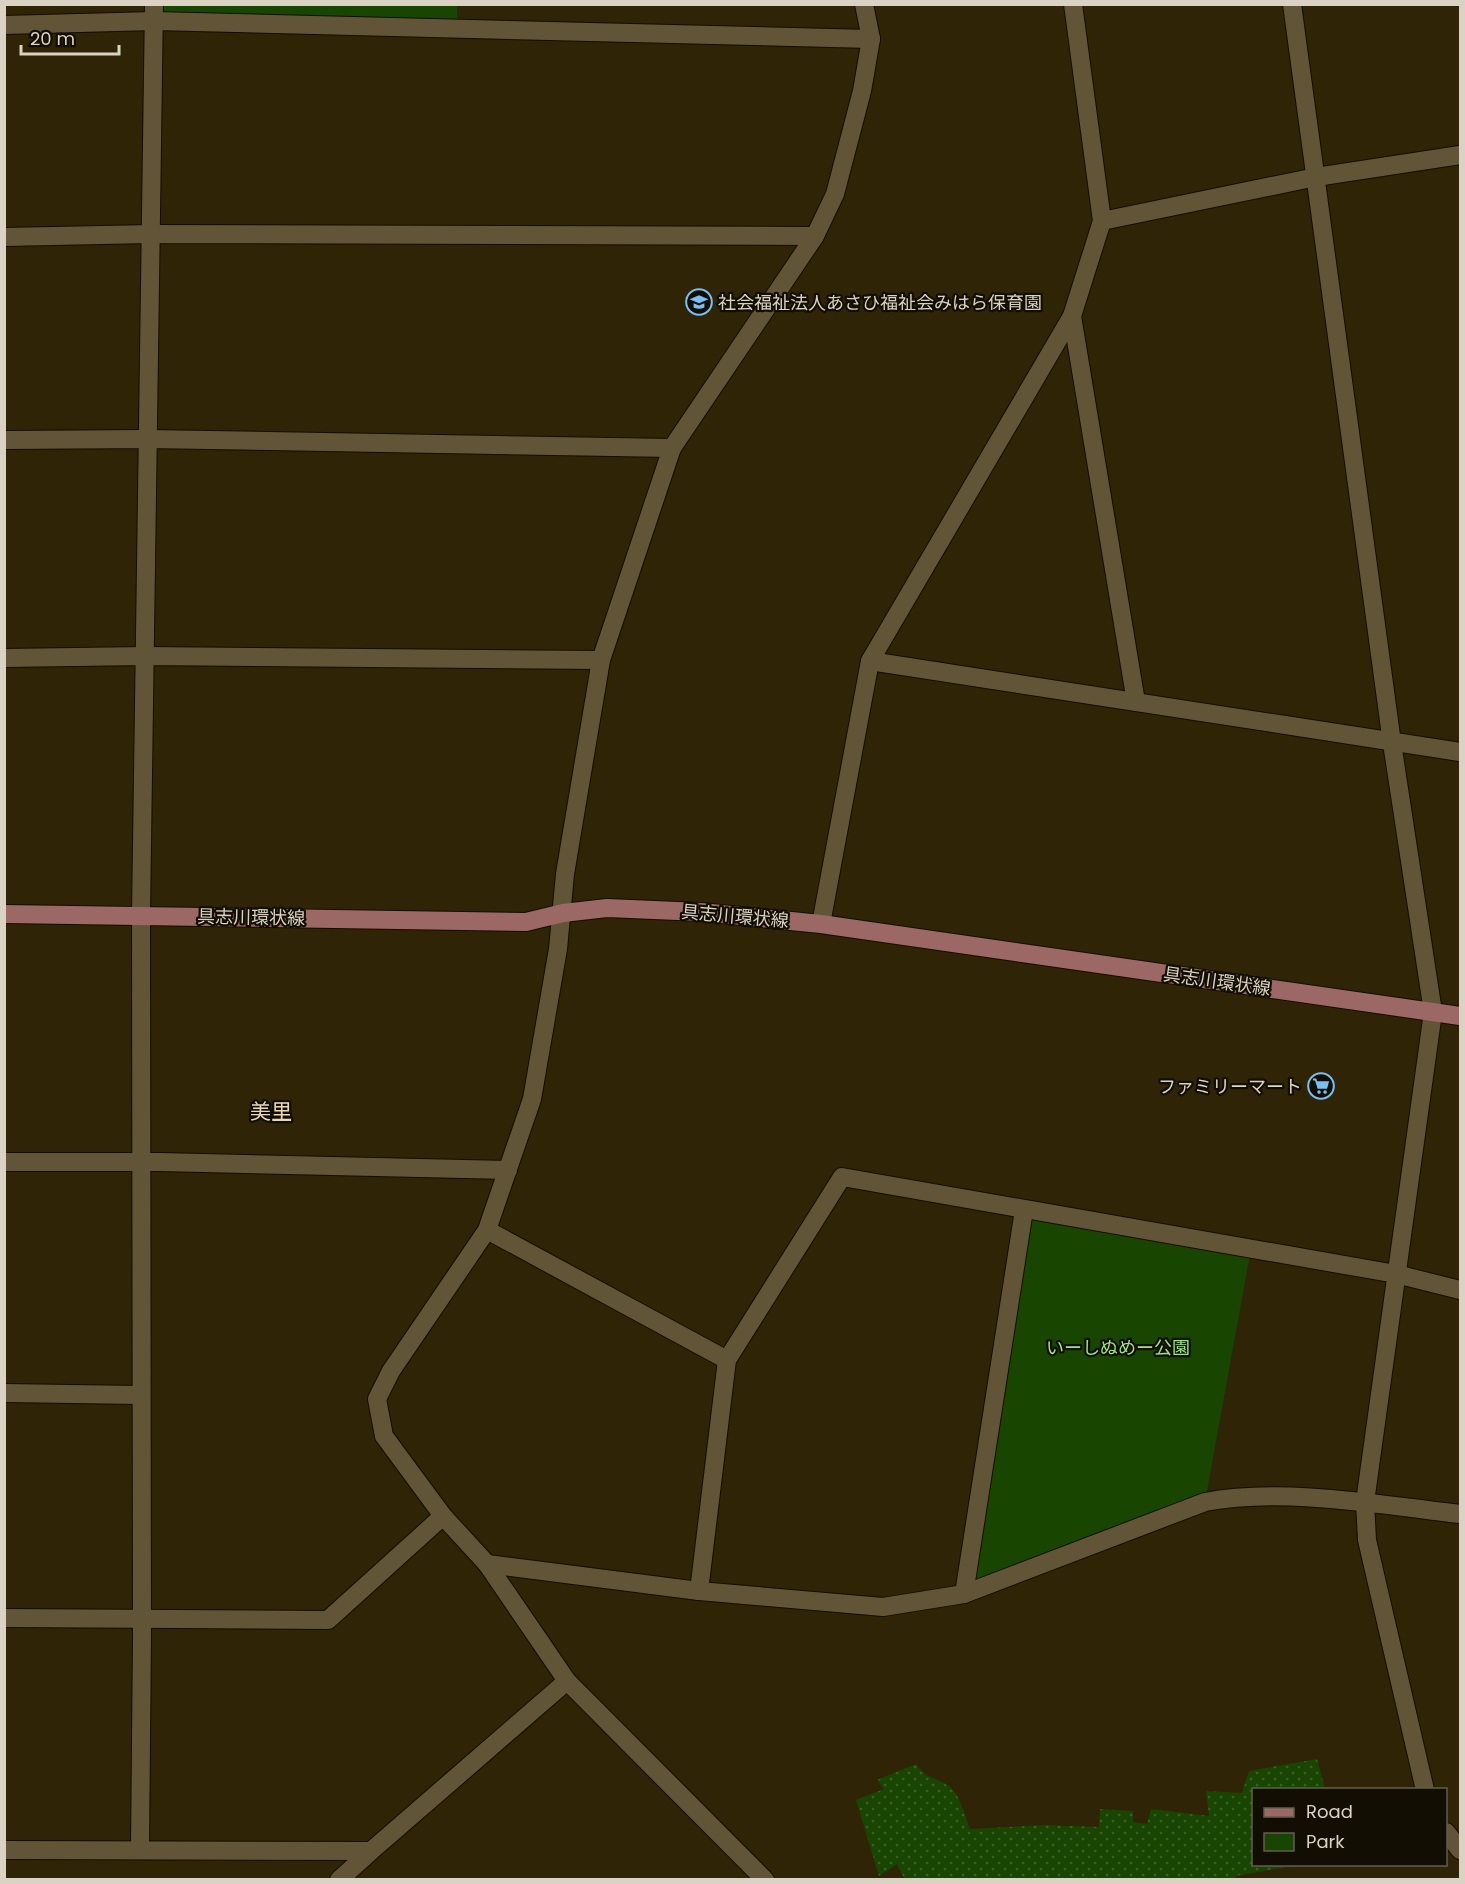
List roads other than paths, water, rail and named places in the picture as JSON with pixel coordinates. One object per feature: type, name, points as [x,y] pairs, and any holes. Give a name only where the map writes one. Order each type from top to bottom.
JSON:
[{"type":"main road","name":"具志川環状線","points":[[4,914],[526,922],[563,913],[607,908],[689,911],[821,924],[1461,1016]]},
{"type":"street","points":[[765,1880],[567,1681],[487,1564],[443,1516],[384,1436],[377,1400],[391,1371],[487,1230],[532,1099],[563,913],[565,874],[601,660],[672,448],[815,236],[835,194],[862,91],[871,39],[864,4]]},
{"type":"street","points":[[821,924],[870,661],[1072,315],[1102,221],[1073,4]]},
{"type":"street","points":[[1292,4],[1392,743],[1433,1012],[1365,1502],[1367,1540],[1425,1788]]},
{"type":"street","points":[[4,25],[154,13],[871,39]]},
{"type":"street","points":[[140,1849],[141,915],[154,13]]},
{"type":"street","points":[[1102,221],[1316,177],[1461,155]]},
{"type":"street","points":[[4,237],[151,234],[815,236]]},
{"type":"street","points":[[1072,315],[1136,702]]},
{"type":"street","points":[[4,440],[148,439],[672,448]]},
{"type":"street","points":[[4,658],[145,656],[601,660]]},
{"type":"street","points":[[870,661],[1461,752]]},
{"type":"street","points":[[4,1162],[142,1162],[507,1170]]},
{"type":"street","points":[[699,1591],[727,1360],[842,1177],[1396,1274],[1461,1290]]},
{"type":"street","points":[[964,1594],[1024,1210]]},
{"type":"street","points":[[487,1230],[727,1360]]},
{"type":"street","points":[[4,1393],[140,1395]]},
{"type":"street","points":[[487,1564],[699,1591],[883,1607],[964,1594],[1205,1502],[1234,1497],[1365,1502],[1461,1514]]},
{"type":"street","points":[[4,1618],[328,1620],[443,1516]]},
{"type":"street","points":[[339,1880],[567,1681]]},
{"type":"street","points":[[1447,1833],[1461,1850]]},
{"type":"street","points":[[4,1850],[371,1851]]},
{"type":"place","name":"社会福祉法人あさひ福祉会みはら保育園","points":[[699,302]]},
{"type":"place","name":"ファミリーマート","points":[[1321,1086]]},
{"type":"district","name":"美里","points":[[271,1111]]},
{"type":"park label","name":"いーしぬめー公園","points":[[1118,1347]]}]
